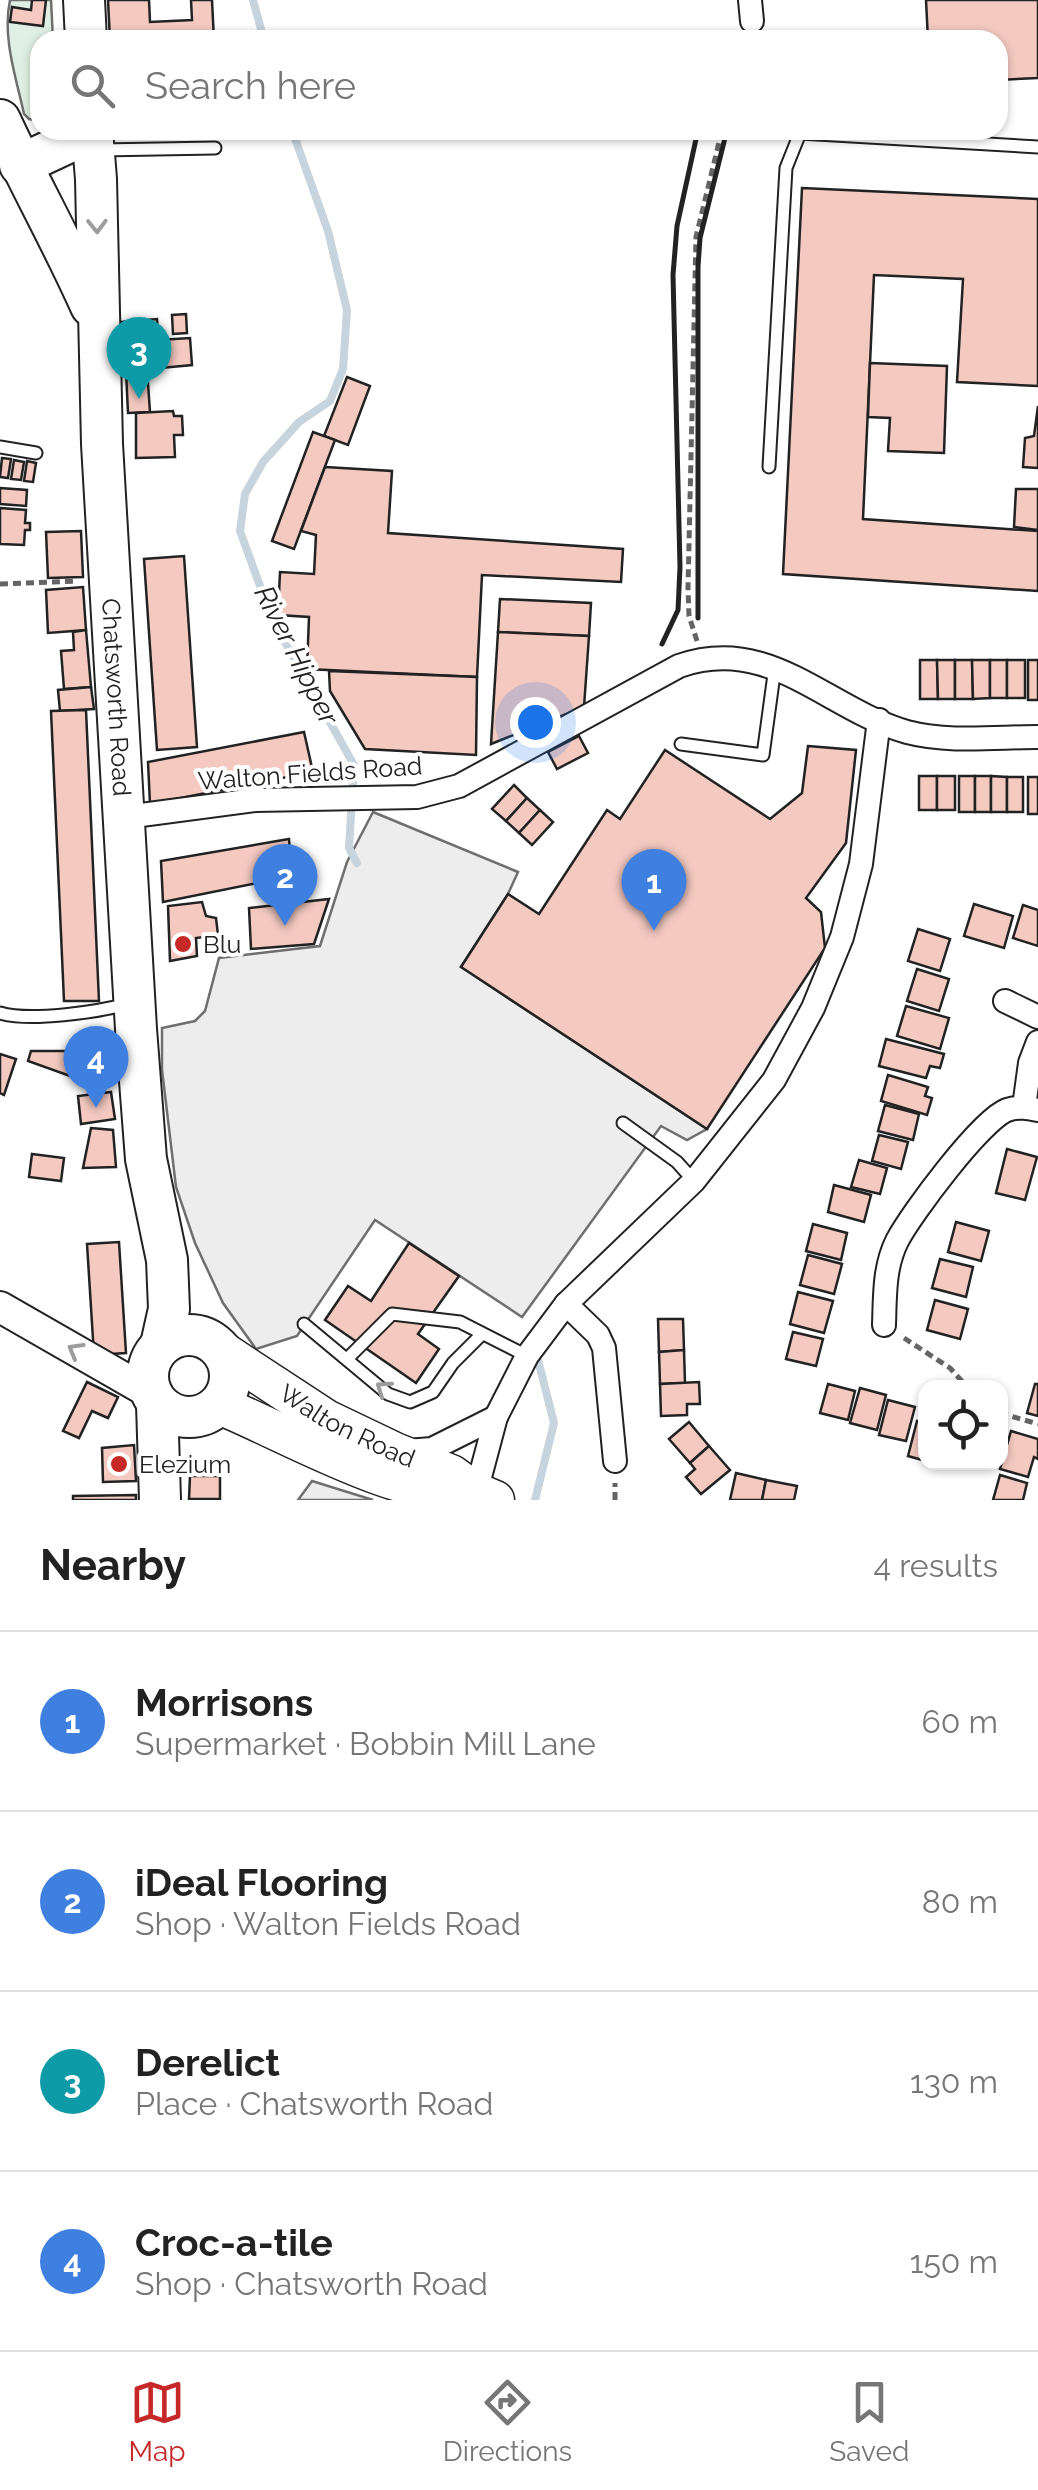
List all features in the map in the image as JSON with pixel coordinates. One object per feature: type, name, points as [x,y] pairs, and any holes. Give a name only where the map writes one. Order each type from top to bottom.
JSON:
[{"type":"highway","points":[[84,0],[86,30]]},
{"type":"highway","points":[[0,120],[10,168],[58,231],[99,323]]},
{"type":"highway","points":[[10,168],[78,140]]},
{"type":"highway","name":"Chatsworth Road","points":[[88,140],[108,580],[146,1159],[168,1260],[168,1309],[161,1345]]},
{"type":"highway","name":"Chatsworth Road","points":[[168,1260],[195,1296],[218,1347]]},
{"type":"highway","points":[[187,1334],[218,1347],[230,1372],[225,1395],[207,1411],[174,1467],[163,1500],[148,1367],[161,1345],[187,1334]]},
{"type":"highway","points":[[154,1398],[169,1412],[207,1411]]},
{"type":"main road","name":"Walton Road","points":[[218,1347],[326,1418],[395,1452],[452,1474],[485,1496]]},
{"type":"main road","name":"Walton Road","points":[[207,1411],[422,1492],[485,1496]]},
{"type":"street","points":[[704,658],[740,657],[775,667],[907,732],[941,738],[1038,738]]},
{"type":"street","name":"Walton Fields Road","points":[[126,816],[255,800],[417,796],[459,786],[679,666],[704,658]]},
{"type":"street","points":[[485,1496],[496,1418],[527,1356],[566,1304],[694,1180],[774,1080],[812,1008],[842,937],[861,864],[879,720]]},
{"type":"street","points":[[1004,1001],[1038,1017]]},
{"type":"street","points":[[884,1325],[885,1282],[897,1242],[969,1144],[996,1116],[1009,1109],[1031,1109],[1030,1063],[1038,1042]]},
{"type":"street","points":[[566,1304],[598,1335],[604,1348],[615,1461]]},
{"type":"street","points":[[0,1307],[154,1398]]},
{"type":"street","points":[[395,1452],[432,1449],[496,1418]]},
{"type":"lane","points":[[123,140],[216,148]]},
{"type":"lane","points":[[768,467],[786,168],[795,140]]},
{"type":"lane","points":[[926,140],[1038,147]]},
{"type":"lane","points":[[0,447],[36,453]]},
{"type":"lane","points":[[681,744],[764,755],[775,667]]},
{"type":"lane","points":[[0,1013],[20,1016],[96,1012],[136,1001]]},
{"type":"lane","points":[[623,1123],[677,1162],[694,1180]]},
{"type":"lane","points":[[347,1359],[392,1314],[460,1322],[527,1356]]},
{"type":"lane","points":[[304,1324],[388,1394],[410,1402],[433,1392],[453,1363],[482,1334]]},
{"type":"path","points":[[704,658],[688,616],[696,238],[720,140]]},
{"type":"path","points":[[0,584],[108,580]]},
{"type":"path","points":[[884,1325],[950,1368],[961,1380]]},
{"type":"path","points":[[1008,1415],[1038,1424]]},
{"type":"green space","points":[[10,0],[51,0],[52,30],[30,30],[30,119],[24,114],[14,71]]},
{"type":"shaded area","points":[[373,812],[518,872],[461,967],[707,1129],[687,1140],[661,1126],[522,1317],[375,1220],[297,1336],[256,1349],[223,1303],[195,1243],[176,1187],[162,1070],[162,1028],[195,1021],[205,1011],[219,958],[320,946],[347,862]]},
{"type":"shaded area","points":[[312,1481],[373,1500],[298,1500]]},
{"type":"building","points":[[32,0],[46,0],[43,26],[10,22],[12,7],[31,10]]},
{"type":"building","points":[[108,0],[149,0],[150,22],[192,20],[191,0],[212,0],[214,30],[110,30]]},
{"type":"building","points":[[926,0],[1038,0],[1038,78],[1008,80],[1008,30],[928,30]]},
{"type":"building","points":[[802,188],[1038,199],[1038,386],[957,382],[963,279],[874,275],[863,519],[1038,531],[1038,591],[783,574]]},
{"type":"building","points":[[186,314],[187,333],[173,334],[172,315]]},
{"type":"building","points":[[157,319],[161,368],[126,371],[122,322]]},
{"type":"building","points":[[190,338],[192,365],[161,368],[159,340]]},
{"type":"building","points":[[870,363],[947,366],[944,453],[888,451],[890,418],[868,417]]},
{"type":"building","points":[[147,369],[150,412],[128,413],[126,371]]},
{"type":"building","points":[[347,377],[370,386],[348,445],[324,436]]},
{"type":"building","points":[[1038,406],[1038,468],[1023,467],[1025,438],[1034,436]]},
{"type":"building","points":[[173,411],[174,416],[182,416],[183,435],[174,435],[175,457],[136,458],[136,413]]},
{"type":"building","points":[[313,432],[335,440],[294,549],[272,541]]},
{"type":"building","points":[[2,458],[11,459],[8,478],[0,477]]},
{"type":"building","points":[[14,460],[24,462],[21,480],[11,479]]},
{"type":"building","points":[[27,461],[36,463],[33,482],[24,481]]},
{"type":"building","points":[[325,467],[392,471],[388,533],[623,549],[621,582],[482,575],[477,677],[307,669],[309,617],[278,615],[280,572],[314,574],[316,535],[301,531]]},
{"type":"building","points":[[0,488],[27,490],[26,506],[0,504]]},
{"type":"building","points":[[1016,489],[1038,489],[1038,530],[1014,527]]},
{"type":"building","points":[[0,508],[26,510],[25,523],[30,523],[30,530],[25,530],[24,545],[0,544]]},
{"type":"building","points":[[81,531],[83,577],[48,578],[46,532]]},
{"type":"building","points":[[184,556],[197,747],[157,750],[144,559]]},
{"type":"building","points":[[83,587],[86,630],[48,633],[46,590]]},
{"type":"building","points":[[500,599],[591,603],[589,636],[498,632]]},
{"type":"building","points":[[86,630],[91,687],[64,689],[61,651],[74,650],[73,632]]},
{"type":"building","points":[[498,632],[589,636],[584,707],[491,744]]},
{"type":"building","points":[[920,660],[937,660],[938,699],[920,699]]},
{"type":"building","points":[[937,660],[955,660],[955,699],[938,699]]},
{"type":"building","points":[[955,660],[972,660],[973,699],[955,699]]},
{"type":"building","points":[[972,660],[990,660],[990,698],[973,699]]},
{"type":"building","points":[[990,660],[1007,660],[1007,698],[990,698]]},
{"type":"building","points":[[1007,660],[1025,660],[1025,698],[1007,698]]},
{"type":"building","points":[[1028,660],[1038,660],[1038,700],[1028,700]]},
{"type":"building","points":[[329,671],[477,677],[476,755],[365,749],[330,691]]},
{"type":"building","points":[[91,687],[94,709],[60,711],[58,690]]},
{"type":"building","points":[[86,710],[99,1001],[64,1001],[51,711]]},
{"type":"building","points":[[304,732],[313,772],[150,804],[148,762]]},
{"type":"building","points":[[579,736],[588,753],[557,769],[548,752]]},
{"type":"building","points":[[808,746],[856,750],[846,843],[806,898],[821,912],[825,948],[707,1129],[461,967],[508,894],[539,914],[607,810],[620,819],[665,750],[770,819],[802,793]]},
{"type":"building","points":[[919,776],[937,776],[937,810],[919,810]]},
{"type":"building","points":[[937,776],[955,776],[955,810],[937,810]]},
{"type":"building","points":[[959,776],[975,776],[975,812],[959,812]]},
{"type":"building","points":[[975,776],[991,776],[991,812],[975,812]]},
{"type":"building","points":[[991,776],[1007,777],[1007,812],[991,812]]},
{"type":"building","points":[[1007,777],[1023,777],[1023,812],[1007,812]]},
{"type":"building","points":[[1028,777],[1038,777],[1038,814],[1028,814]]},
{"type":"building","points":[[514,785],[527,798],[506,821],[492,809]]},
{"type":"building","points":[[527,798],[540,810],[519,833],[506,821]]},
{"type":"building","points":[[540,810],[553,822],[532,845],[519,833]]},
{"type":"building","points":[[289,839],[292,876],[163,902],[161,861]]},
{"type":"building","points":[[329,899],[314,944],[251,949],[249,908]]},
{"type":"building","points":[[202,902],[206,916],[216,918],[218,935],[196,938],[197,956],[170,961],[168,906]]},
{"type":"building","points":[[974,904],[1013,916],[1004,948],[964,936]]},
{"type":"building","points":[[1023,905],[1038,910],[1038,946],[1013,938]]},
{"type":"building","points":[[918,929],[950,939],[940,971],[908,961]]},
{"type":"building","points":[[917,969],[949,979],[939,1011],[907,1001]]},
{"type":"building","points":[[906,1006],[949,1018],[940,1049],[897,1036]]},
{"type":"building","points":[[886,1039],[944,1054],[940,1068],[930,1066],[926,1078],[879,1066]]},
{"type":"building","points":[[101,1043],[101,1075],[70,1076],[28,1061],[31,1051],[69,1051],[69,1045]]},
{"type":"building","points":[[0,1054],[16,1059],[4,1095],[0,1093]]},
{"type":"building","points":[[888,1075],[928,1087],[925,1096],[932,1098],[927,1115],[881,1101]]},
{"type":"building","points":[[111,1092],[115,1119],[81,1124],[78,1096]]},
{"type":"building","points":[[885,1105],[919,1114],[913,1140],[878,1131]]},
{"type":"building","points":[[91,1128],[113,1130],[116,1167],[83,1168]]},
{"type":"building","points":[[879,1135],[908,1142],[901,1169],[872,1161]]},
{"type":"building","points":[[1007,1149],[1037,1157],[1025,1200],[996,1193]]},
{"type":"building","points":[[32,1154],[64,1158],[61,1181],[29,1177]]},
{"type":"building","points":[[859,1160],[887,1168],[880,1194],[851,1187]]},
{"type":"building","points":[[834,1185],[871,1195],[864,1222],[828,1212]]},
{"type":"building","points":[[956,1222],[989,1231],[981,1261],[948,1252]]},
{"type":"building","points":[[813,1224],[847,1233],[841,1260],[806,1251]]},
{"type":"building","points":[[119,1242],[126,1353],[94,1355],[87,1244]]},
{"type":"building","points":[[409,1243],[459,1276],[418,1334],[439,1349],[416,1383],[325,1320],[348,1286],[371,1301]]},
{"type":"building","points":[[808,1255],[842,1264],[834,1294],[800,1285]]},
{"type":"building","points":[[940,1259],[973,1267],[966,1297],[932,1288]]},
{"type":"building","points":[[798,1292],[833,1301],[824,1333],[790,1324]]},
{"type":"building","points":[[935,1300],[968,1309],[960,1339],[927,1330]]},
{"type":"building","points":[[658,1319],[683,1319],[684,1350],[659,1352]]},
{"type":"building","points":[[793,1332],[823,1339],[816,1366],[786,1359]]},
{"type":"building","points":[[684,1350],[685,1383],[660,1384],[659,1352]]},
{"type":"building","points":[[87,1382],[118,1397],[108,1418],[92,1411],[79,1438],[63,1431]]},
{"type":"building","points":[[699,1382],[700,1404],[687,1404],[687,1415],[661,1416],[660,1384]]},
{"type":"building","points":[[828,1384],[855,1391],[848,1420],[820,1413]]},
{"type":"building","points":[[1038,1384],[1038,1416],[1027,1413]]},
{"type":"building","points":[[860,1388],[886,1395],[877,1430],[850,1423]]},
{"type":"building","points":[[888,1400],[915,1407],[906,1441],[879,1435]]},
{"type":"building","points":[[917,1421],[918,1421],[918,1459],[908,1456]]},
{"type":"building","points":[[689,1422],[709,1446],[690,1463],[669,1439]]},
{"type":"building","points":[[1011,1431],[1038,1439],[1038,1459],[1034,1457],[1028,1477],[1004,1470],[1008,1470]]},
{"type":"building","name":"Elezium","points":[[134,1445],[136,1481],[103,1482],[102,1448]]},
{"type":"building","points":[[709,1446],[730,1470],[701,1494],[686,1477],[695,1469],[690,1463]]},
{"type":"building","points":[[736,1473],[766,1480],[762,1500],[730,1500]]},
{"type":"building","points":[[1000,1475],[1027,1483],[1023,1500],[993,1500]]},
{"type":"building","points":[[190,1476],[220,1476],[220,1499],[189,1499]]},
{"type":"building","points":[[766,1480],[797,1486],[794,1500],[762,1500]]},
{"type":"building","points":[[136,1495],[136,1500],[73,1500],[73,1496]]},
{"type":"waterway","name":"River Hipper","points":[[253,0],[261,30]]},
{"type":"waterway","name":"River Hipper","points":[[296,140],[328,231],[347,310],[343,369],[330,401],[299,422],[263,462],[245,494],[240,531],[272,619],[354,765],[349,848],[357,863]]},
{"type":"waterway","name":"River Hipper","points":[[535,1500],[554,1423],[538,1360]]},
{"type":"wall","points":[[662,644],[678,610],[680,567],[673,275],[677,226],[696,140]]},
{"type":"wall","points":[[698,618],[698,267],[700,238],[724,140]]},
{"type":"place","name":"Derelict","points":[[139,399]]},
{"type":"place","name":"iDeal Flooring","points":[[285,926]]},
{"type":"place","name":"Morrisons","points":[[654,931]]},
{"type":"place","name":"Blu","points":[[183,944]]},
{"type":"place","name":"Croc-a-tile","points":[[96,1108]]},
{"type":"place","name":"Elezium","points":[[119,1464]]}]
